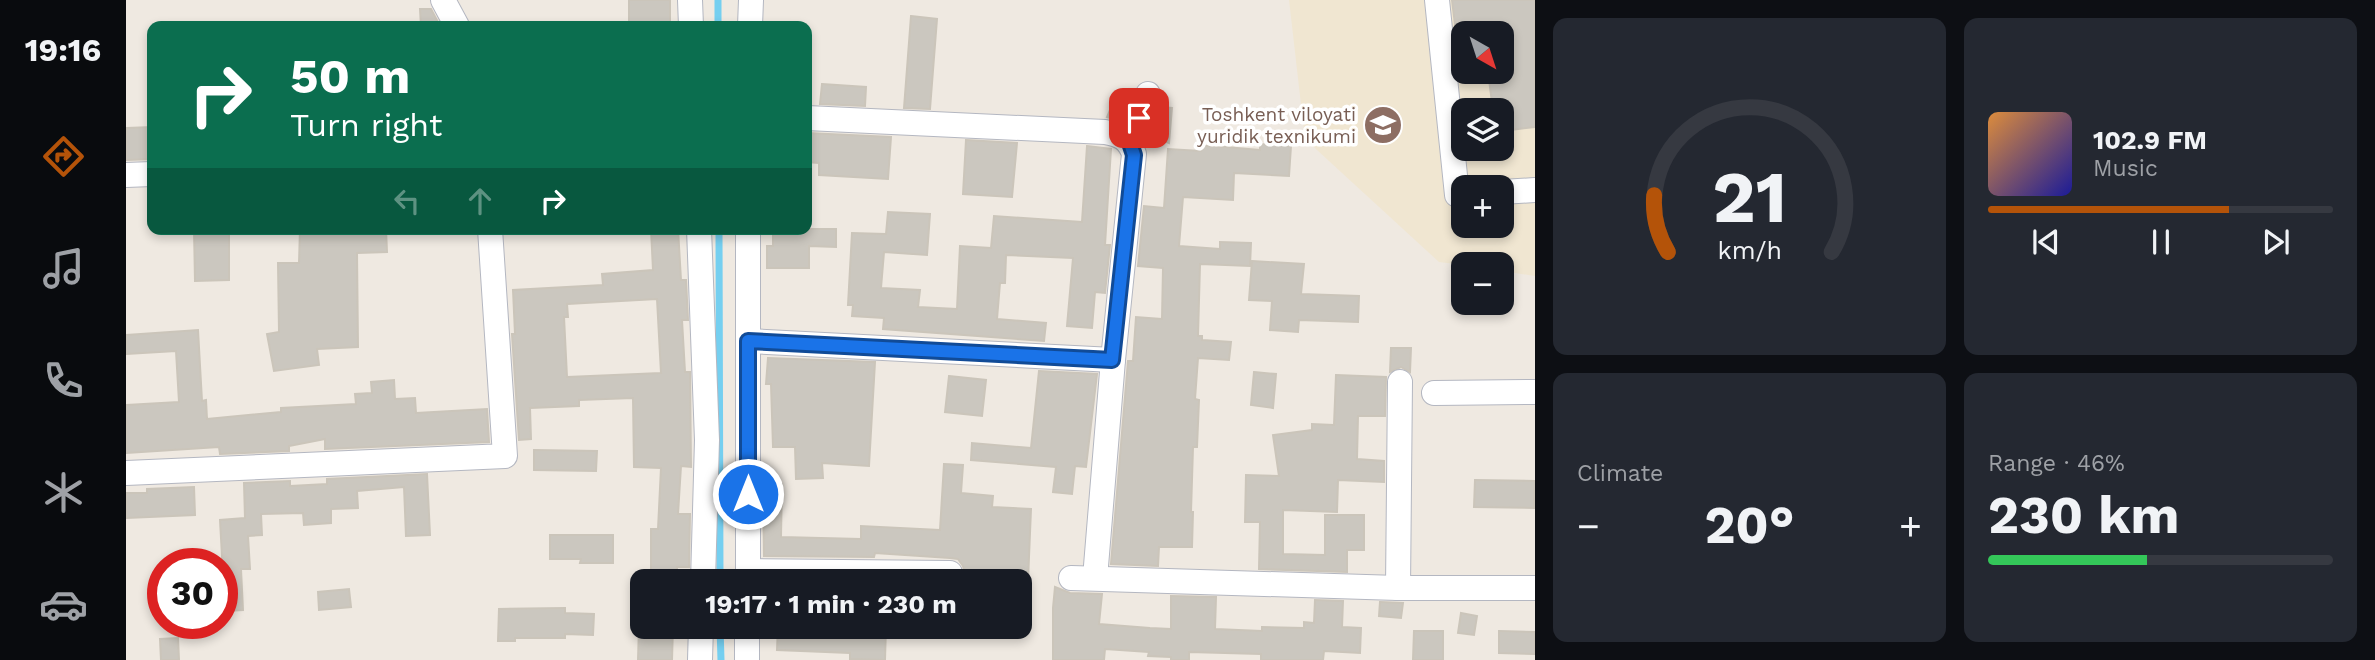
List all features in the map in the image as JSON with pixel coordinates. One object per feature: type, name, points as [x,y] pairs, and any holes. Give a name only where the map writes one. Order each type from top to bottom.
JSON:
[{"type":"street","points":[[443,0],[454,21]]},
{"type":"street","points":[[690,0],[691,21]]},
{"type":"street","points":[[750,21],[751,0]]},
{"type":"street","points":[[1437,0],[1455,175]]},
{"type":"street","points":[[1130,143],[1148,94]]},
{"type":"street","points":[[812,118],[1105,132],[1119,135],[1130,143],[1134,155],[1112,360],[1083,578],[1398,588],[1535,588]]},
{"type":"street","points":[[126,175],[147,174]]},
{"type":"street","points":[[1514,191],[1535,190]]},
{"type":"street","points":[[126,473],[505,456],[490,235]]},
{"type":"street","points":[[699,235],[707,440],[703,569]]},
{"type":"street","points":[[748,235],[748,569]]},
{"type":"street","points":[[748,341],[1112,360]]},
{"type":"street","points":[[1398,588],[1400,382]]},
{"type":"street","points":[[1434,393],[1535,392]]},
{"type":"street","points":[[700,660],[701,639]]},
{"type":"street","points":[[747,639],[747,660]]},
{"type":"shaded area","name":"Toshkent viloyati yuridik texnikumi","points":[[1289,0],[1535,0],[1535,276],[1514,273],[1514,252],[1451,252],[1451,264],[1439,262],[1305,139]]},
{"type":"building","points":[[629,0],[670,0],[670,21],[629,21]]},
{"type":"building","points":[[1452,0],[1535,0],[1535,127],[1514,130],[1514,98],[1491,98],[1490,84],[1514,84],[1514,21],[1455,21]]},
{"type":"building","points":[[420,9],[431,9],[437,21],[421,21]]},
{"type":"building","points":[[911,16],[937,19],[930,109],[904,108]]},
{"type":"building","points":[[822,84],[866,87],[865,106],[820,104]]},
{"type":"building","points":[[1113,103],[1128,104],[1122,121],[1107,117]]},
{"type":"building","points":[[1159,107],[1172,108],[1169,143],[1149,135]]},
{"type":"building","points":[[147,127],[147,159],[126,160],[126,128]]},
{"type":"building","points":[[812,133],[891,137],[888,179],[819,175],[819,163],[812,162]]},
{"type":"building","points":[[966,140],[1017,143],[1012,197],[963,194]]},
{"type":"building","points":[[1260,144],[1291,146],[1289,176],[1234,173],[1233,200],[1183,197],[1179,246],[1220,249],[1220,242],[1251,243],[1250,266],[1200,264],[1198,336],[1202,336],[1202,340],[1231,342],[1229,360],[1198,358],[1195,399],[1199,400],[1197,447],[1193,447],[1192,547],[1159,547],[1158,566],[1111,564],[1128,361],[1133,361],[1136,317],[1162,319],[1163,268],[1138,266],[1144,206],[1164,208],[1168,149],[1201,151],[1202,146],[1214,146],[1260,150]]},
{"type":"building","points":[[1087,146],[1111,149],[1105,245],[1110,245],[1105,293],[1095,292],[1092,328],[1067,326],[1073,258],[1006,255],[1005,283],[1000,283],[997,319],[1046,323],[1044,341],[883,329],[884,318],[852,316],[853,305],[848,305],[852,233],[886,234],[888,212],[930,214],[927,255],[884,252],[881,288],[920,290],[918,307],[957,309],[960,246],[991,248],[994,216],[1082,222]]},
{"type":"building","points":[[812,229],[836,229],[836,247],[809,246],[809,268],[767,268],[767,246],[773,246],[773,235],[812,235]]},
{"type":"building","points":[[194,235],[229,235],[229,280],[195,281]]},
{"type":"building","points":[[300,235],[386,235],[387,252],[357,253],[358,347],[317,349],[319,365],[274,371],[267,334],[279,332],[278,263],[299,263]]},
{"type":"building","points":[[651,235],[678,235],[681,280],[686,280],[688,320],[682,320],[685,372],[690,372],[691,467],[681,466],[678,514],[690,514],[689,567],[651,569],[651,529],[658,529],[661,468],[634,467],[633,398],[579,400],[579,406],[530,408],[531,439],[519,440],[512,334],[515,334],[513,290],[603,285],[602,274],[653,270]],"holes":[[[657,299],[661,373],[567,377],[564,317],[568,317],[567,304]]]},
{"type":"building","points":[[1252,261],[1304,264],[1301,294],[1359,296],[1358,322],[1299,320],[1298,332],[1270,330],[1272,301],[1249,300]]},
{"type":"building","points":[[198,330],[202,401],[206,400],[207,419],[281,412],[281,408],[356,404],[355,394],[372,393],[371,382],[394,380],[395,399],[415,398],[416,413],[487,409],[489,442],[325,449],[325,439],[289,446],[289,451],[220,454],[219,447],[126,453],[126,405],[179,402],[176,351],[126,354],[126,335]]},
{"type":"building","points":[[1391,348],[1411,348],[1410,372],[1401,367],[1390,372]]},
{"type":"building","points":[[768,358],[875,362],[869,466],[822,463],[823,478],[796,479],[795,447],[773,447],[771,384],[766,384]]},
{"type":"building","points":[[1039,371],[1097,374],[1086,467],[1075,466],[1072,494],[1053,492],[1056,467],[971,460],[972,443],[1031,448]]},
{"type":"building","points":[[1254,372],[1276,374],[1273,408],[1251,405]]},
{"type":"building","points":[[1336,375],[1386,377],[1385,416],[1358,416],[1357,459],[1384,461],[1384,482],[1338,480],[1337,512],[1283,510],[1283,554],[1325,555],[1325,515],[1364,515],[1364,550],[1347,550],[1347,572],[1259,569],[1260,522],[1245,522],[1246,475],[1279,476],[1273,435],[1312,430],[1312,424],[1334,425]]},
{"type":"building","points":[[949,376],[986,380],[982,416],[945,412]]},
{"type":"building","points":[[534,450],[597,451],[596,471],[534,470]]},
{"type":"building","points":[[944,464],[963,465],[961,493],[993,496],[992,507],[1031,509],[1028,569],[964,569],[958,559],[875,553],[874,557],[764,556],[763,484],[782,484],[781,537],[861,539],[861,526],[940,530]]},
{"type":"building","points":[[427,474],[430,535],[406,536],[404,487],[357,491],[358,508],[331,509],[331,523],[304,525],[303,513],[261,514],[262,535],[248,536],[250,569],[241,569],[243,610],[238,610],[238,548],[222,548],[220,520],[245,518],[244,483],[290,481],[290,486],[327,484],[327,479]]},
{"type":"building","points":[[1475,480],[1535,481],[1534,508],[1474,507]]},
{"type":"building","points":[[194,487],[195,515],[126,518],[126,493],[147,493],[147,489]]},
{"type":"building","points":[[550,535],[613,535],[613,563],[550,559]]},
{"type":"building","points":[[1055,587],[1070,593],[1102,594],[1099,624],[1150,628],[1171,629],[1171,596],[1216,597],[1215,629],[1262,631],[1262,627],[1304,628],[1304,622],[1314,623],[1315,600],[1343,601],[1342,627],[1361,628],[1360,653],[1324,651],[1323,660],[1261,660],[1261,654],[1189,652],[1189,660],[1171,660],[1171,657],[1148,656],[1149,652],[1105,649],[1104,660],[1053,660]]},
{"type":"building","points":[[349,589],[351,607],[319,610],[318,592]]},
{"type":"building","points":[[1380,602],[1403,603],[1401,618],[1379,616]]},
{"type":"building","points":[[565,608],[565,613],[594,614],[593,635],[565,634],[565,638],[515,638],[515,641],[498,641],[499,609]]},
{"type":"building","points":[[1461,613],[1477,616],[1474,635],[1458,633]]},
{"type":"building","points":[[1414,631],[1443,631],[1443,660],[1413,660]]},
{"type":"building","points":[[1499,631],[1535,632],[1535,654],[1499,653]]},
{"type":"building","points":[[160,639],[178,639],[179,660],[161,660]]},
{"type":"building","points":[[639,639],[673,639],[672,660],[638,660]]},
{"type":"building","points":[[777,639],[886,639],[885,660],[850,659],[850,653],[777,650]]},
{"type":"waterway","points":[[718,0],[718,21]]},
{"type":"waterway","points":[[719,235],[720,569]]},
{"type":"waterway","points":[[720,639],[721,660]]},
{"type":"place","name":"Toshkent viloyati yuridik texnikumi","points":[[1383,125]]},
{"type":"route","points":[[748,494],[748,341],[1112,360],[1134,155],[1130,143],[1139,118]]}]
